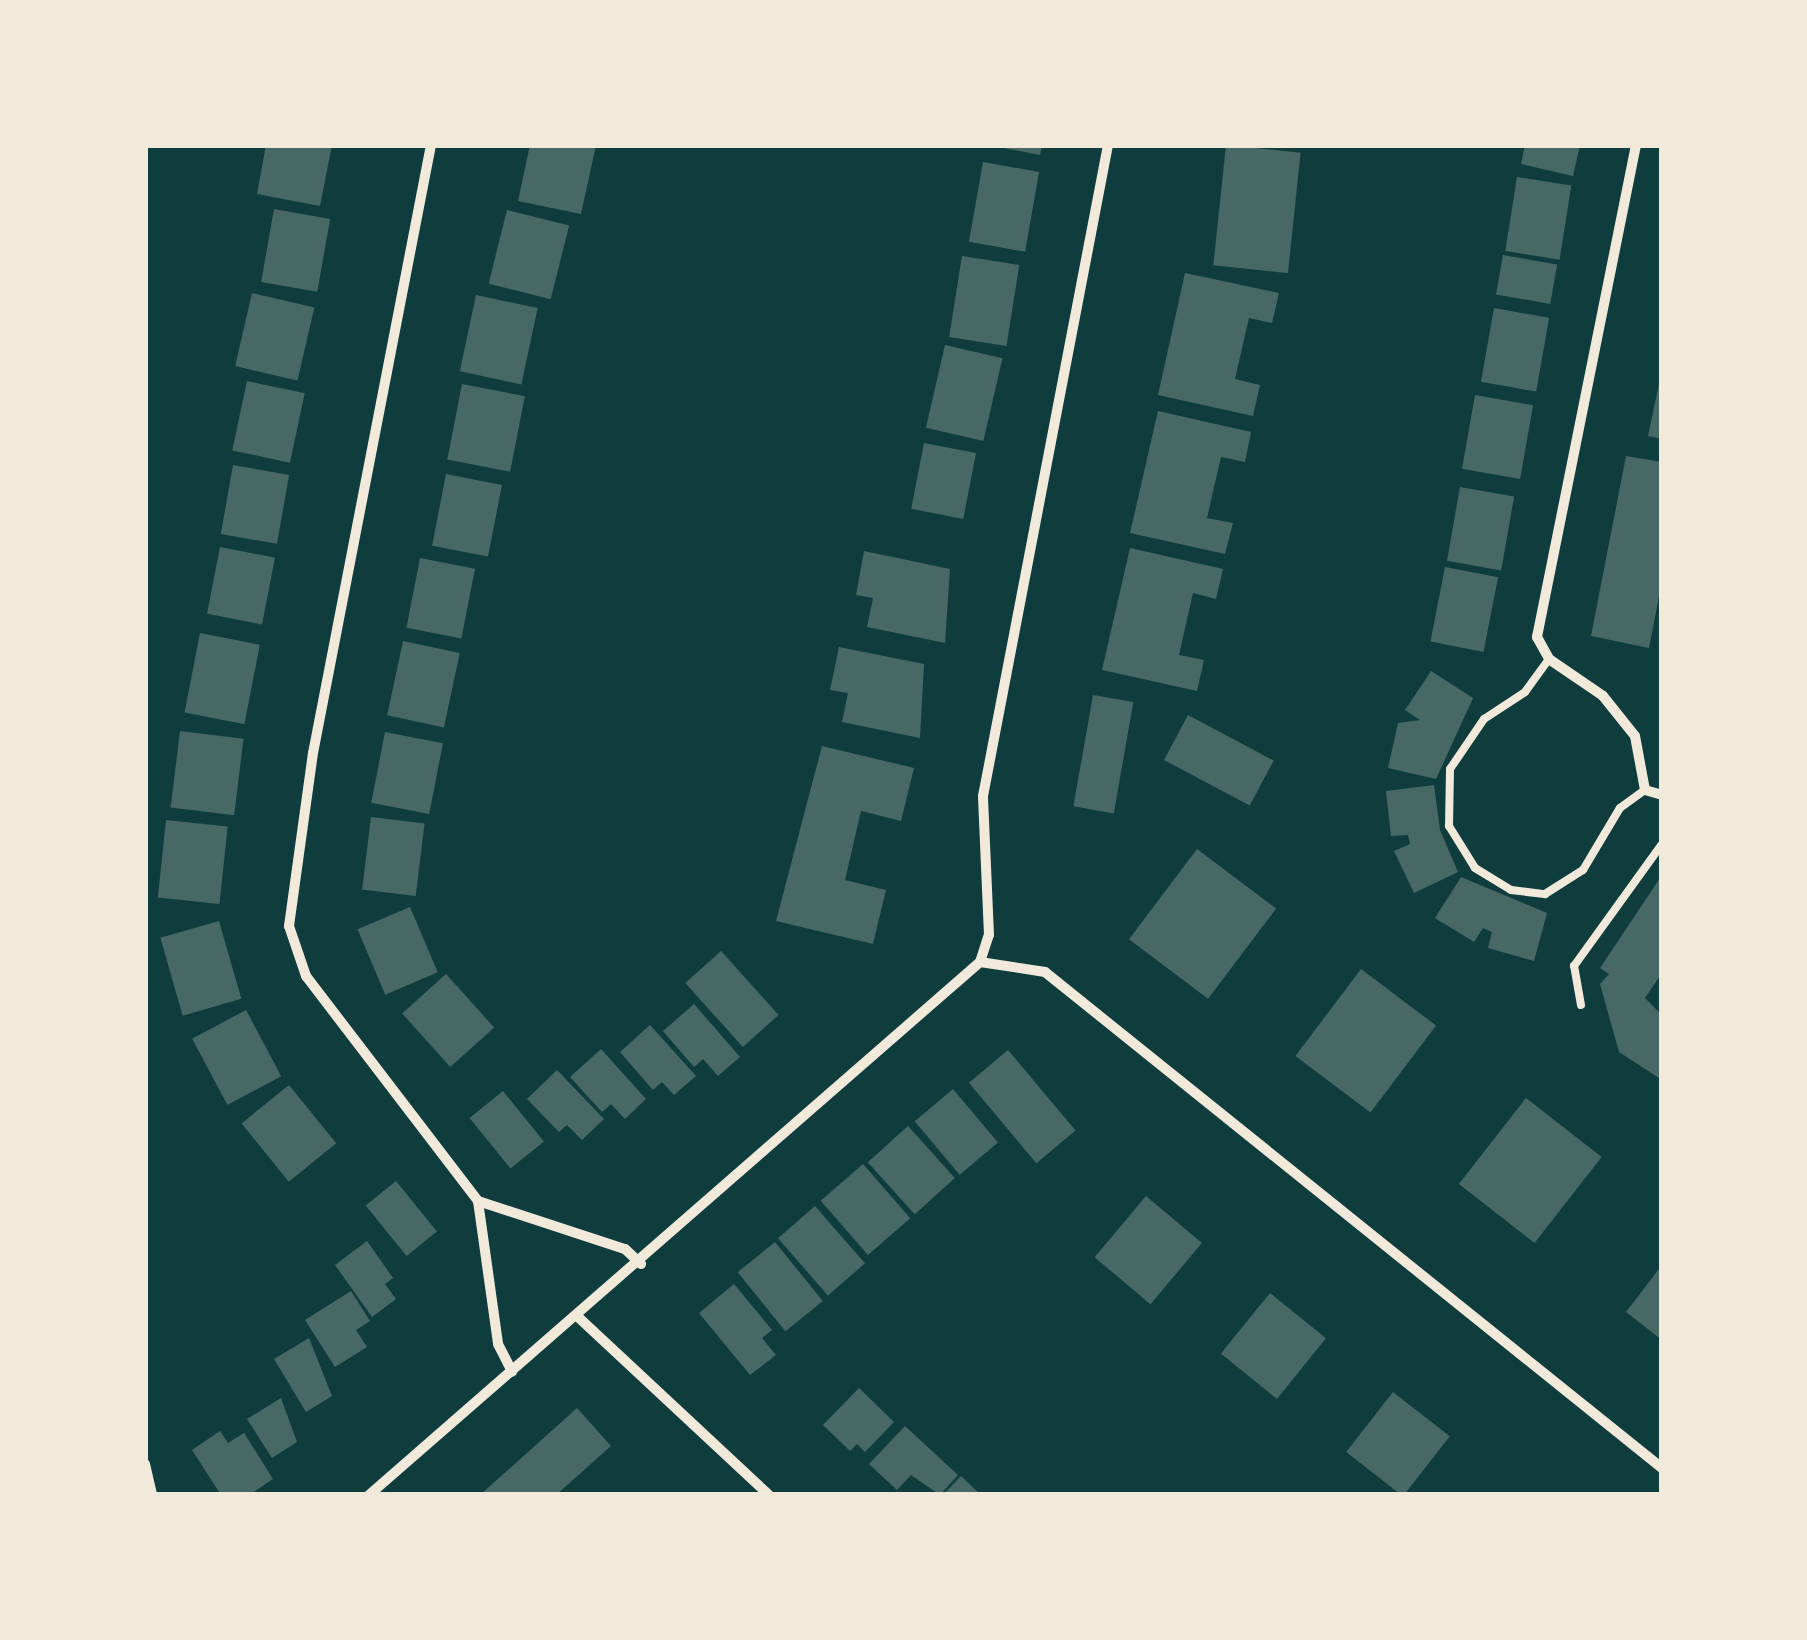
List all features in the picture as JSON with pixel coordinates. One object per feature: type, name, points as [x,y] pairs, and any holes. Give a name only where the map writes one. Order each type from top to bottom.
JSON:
[{"type":"street","points":[[431,145],[313,752],[289,926],[306,976],[478,1202],[498,1344],[512,1372]]},
{"type":"street","points":[[369,1495],[642,1264],[980,962],[989,934],[982,796],[1108,145]]},
{"type":"street","points":[[1636,145],[1537,637],[1549,659],[1603,696],[1635,736],[1645,790],[1662,795]]},
{"type":"street","points":[[980,962],[1044,972],[1662,1468]]},
{"type":"street","points":[[478,1202],[625,1248],[642,1264]]},
{"type":"street","points":[[577,1316],[769,1495]]},
{"type":"street","points":[[145,1464],[152,1495]]},
{"type":"lane","points":[[1549,659],[1525,692],[1484,719],[1450,769],[1450,826],[1475,868],[1510,890],[1545,894],[1583,870],[1620,808],[1645,790]]},
{"type":"lane","points":[[1581,1005],[1574,966],[1662,844]]},
{"type":"building","points":[[266,145],[332,145],[320,206],[257,194]]},
{"type":"building","points":[[530,145],[596,145],[581,214],[518,201]]},
{"type":"building","points":[[989,145],[1042,145],[1040,155]]},
{"type":"building","points":[[1226,145],[1301,153],[1288,273],[1213,265]]},
{"type":"building","points":[[1525,145],[1580,145],[1573,176],[1521,164]]},
{"type":"building","points":[[983,162],[1039,172],[1025,252],[969,242]]},
{"type":"building","points":[[1517,177],[1571,186],[1560,260],[1505,251]]},
{"type":"building","points":[[274,209],[330,219],[317,292],[261,282]]},
{"type":"building","points":[[507,210],[569,225],[551,299],[489,284]]},
{"type":"building","points":[[1503,255],[1557,265],[1550,304],[1496,294]]},
{"type":"building","points":[[962,256],[1019,265],[1006,346],[949,337]]},
{"type":"building","points":[[1185,273],[1279,293],[1272,323],[1249,318],[1235,379],[1260,385],[1253,416],[1158,395]]},
{"type":"building","points":[[252,293],[314,307],[297,380],[235,366]]},
{"type":"building","points":[[476,295],[538,308],[521,384],[460,371]]},
{"type":"building","points":[[1494,308],[1549,318],[1536,392],[1481,382]]},
{"type":"building","points":[[945,345],[1002,358],[983,441],[926,428]]},
{"type":"building","points":[[247,381],[305,393],[290,463],[232,450]]},
{"type":"building","points":[[462,384],[525,396],[510,472],[447,460]]},
{"type":"building","points":[[1659,384],[1662,385],[1662,439],[1648,436]]},
{"type":"building","points":[[1475,395],[1533,405],[1520,479],[1462,469]]},
{"type":"building","points":[[1158,411],[1251,432],[1245,462],[1221,457],[1207,518],[1233,523],[1225,554],[1130,533]]},
{"type":"building","points":[[924,443],[976,453],[963,519],[911,509]]},
{"type":"building","points":[[1626,456],[1662,462],[1662,581],[1649,648],[1591,636]]},
{"type":"building","points":[[233,465],[289,475],[277,544],[221,534]]},
{"type":"building","points":[[446,474],[502,485],[488,557],[432,546]]},
{"type":"building","points":[[1460,487],[1514,497],[1501,570],[1447,561]]},
{"type":"building","points":[[220,547],[275,558],[262,624],[207,614]]},
{"type":"building","points":[[1130,548],[1223,569],[1216,599],[1193,593],[1179,655],[1204,660],[1197,691],[1102,670]]},
{"type":"building","points":[[864,551],[950,569],[945,643],[867,627],[873,598],[856,595]]},
{"type":"building","points":[[420,558],[475,569],[461,638],[406,628]]},
{"type":"building","points":[[1445,567],[1498,577],[1484,652],[1430,642]]},
{"type":"building","points":[[200,633],[260,645],[244,724],[185,713]]},
{"type":"building","points":[[403,641],[460,653],[444,727],[387,715]]},
{"type":"building","points":[[839,647],[924,664],[920,738],[842,722],[848,693],[830,690]]},
{"type":"building","points":[[1431,671],[1473,698],[1436,779],[1388,768],[1398,723],[1420,720],[1405,710]]},
{"type":"building","points":[[1093,695],[1133,702],[1114,813],[1073,806]]},
{"type":"building","points":[[1188,715],[1274,761],[1250,806],[1164,760]]},
{"type":"building","points":[[180,731],[244,739],[234,815],[171,807]]},
{"type":"building","points":[[385,732],[443,743],[429,814],[371,803]]},
{"type":"building","points":[[822,746],[914,768],[901,821],[861,811],[845,880],[886,890],[873,944],[776,921]]},
{"type":"building","points":[[1434,785],[1440,830],[1458,872],[1414,893],[1394,851],[1410,844],[1408,835],[1391,836],[1386,791]]},
{"type":"building","points":[[371,817],[425,824],[416,896],[362,889]]},
{"type":"building","points":[[166,820],[228,826],[220,904],[158,898]]},
{"type":"building","points":[[1197,849],[1276,909],[1208,999],[1129,939]]},
{"type":"building","points":[[1662,875],[1662,973],[1645,998],[1662,1015],[1662,1080],[1619,1052],[1600,984],[1609,974],[1600,968]]},
{"type":"building","points":[[1461,877],[1547,913],[1534,961],[1488,948],[1492,932],[1483,928],[1474,942],[1435,918]]},
{"type":"building","points":[[410,907],[438,972],[385,995],[358,929]]},
{"type":"building","points":[[219,921],[241,999],[183,1016],[160,938]]},
{"type":"building","points":[[721,951],[779,1015],[743,1047],[685,983]]},
{"type":"building","points":[[1361,969],[1436,1026],[1370,1113],[1295,1056]]},
{"type":"building","points":[[446,974],[494,1028],[450,1067],[402,1013]]},
{"type":"building","points":[[694,1004],[740,1057],[718,1076],[703,1059],[694,1067],[663,1031]]},
{"type":"building","points":[[246,1010],[281,1076],[227,1105],[192,1039]]},
{"type":"building","points":[[650,1025],[696,1076],[674,1095],[662,1082],[653,1090],[620,1052]]},
{"type":"building","points":[[601,1049],[646,1099],[625,1119],[611,1104],[602,1112],[570,1077]]},
{"type":"building","points":[[1008,1050],[1075,1130],[1036,1163],[969,1083]]},
{"type":"building","points":[[557,1070],[604,1119],[582,1140],[567,1125],[559,1132],[527,1099]]},
{"type":"building","points":[[289,1085],[336,1143],[289,1182],[242,1123]]},
{"type":"building","points":[[953,1089],[998,1143],[960,1175],[915,1121]]},
{"type":"building","points":[[503,1091],[544,1142],[510,1169],[470,1118]]},
{"type":"building","points":[[1526,1098],[1602,1157],[1535,1243],[1459,1184]]},
{"type":"building","points":[[908,1126],[955,1178],[915,1214],[868,1162]]},
{"type":"building","points":[[863,1164],[910,1218],[868,1255],[821,1201]]},
{"type":"building","points":[[396,1181],[437,1232],[407,1256],[366,1206]]},
{"type":"building","points":[[1146,1196],[1202,1243],[1150,1304],[1095,1257]]},
{"type":"building","points":[[815,1206],[865,1263],[828,1296],[778,1238]]},
{"type":"building","points":[[367,1241],[393,1278],[385,1284],[396,1299],[372,1317],[335,1265]]},
{"type":"building","points":[[775,1242],[823,1301],[786,1331],[738,1272]]},
{"type":"building","points":[[1662,1265],[1662,1340],[1626,1312]]},
{"type":"building","points":[[734,1284],[772,1330],[762,1338],[776,1355],[750,1375],[699,1313]]},
{"type":"building","points":[[351,1291],[370,1321],[356,1330],[367,1347],[335,1367],[305,1320]]},
{"type":"building","points":[[1270,1293],[1326,1338],[1277,1399],[1221,1354]]},
{"type":"building","points":[[309,1338],[332,1396],[306,1412],[274,1359]]},
{"type":"building","points":[[859,1388],[894,1422],[865,1452],[857,1444],[850,1451],[823,1425]]},
{"type":"building","points":[[1393,1392],[1450,1436],[1404,1495],[1346,1452]]},
{"type":"building","points":[[281,1398],[297,1442],[272,1458],[247,1419]]},
{"type":"building","points":[[577,1408],[611,1446],[556,1495],[480,1495]]},
{"type":"building","points":[[905,1426],[958,1475],[940,1495],[911,1475],[897,1490],[869,1464]]},
{"type":"building","points":[[220,1431],[228,1443],[244,1433],[273,1479],[249,1495],[221,1495],[192,1450]]},
{"type":"building","points":[[961,1476],[981,1495],[943,1495]]}]
